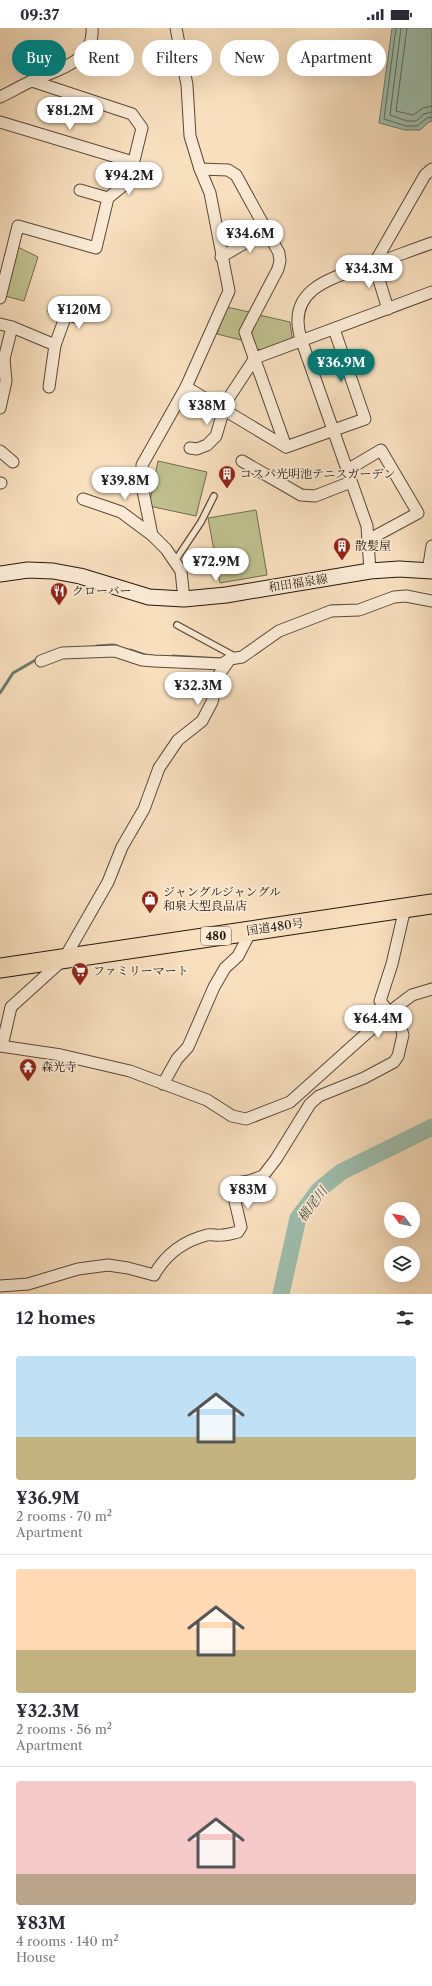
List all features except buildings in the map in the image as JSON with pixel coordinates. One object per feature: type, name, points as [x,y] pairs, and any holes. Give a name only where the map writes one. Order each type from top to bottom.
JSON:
[{"type":"highway","name":"国道480号","points":[[0,968],[432,904]]},
{"type":"main road","name":"和田福泉線","points":[[0,574],[28,570],[53,571],[80,576],[149,597],[184,599],[226,595],[370,571],[398,569],[430,571]]},
{"type":"street","points":[[0,97],[32,81],[73,64],[83,55],[89,44],[92,35],[92,28]]},
{"type":"street","points":[[152,535],[142,486],[142,465],[186,387],[229,291],[221,257],[210,193],[200,169],[190,136],[187,84],[176,28]]},
{"type":"street","points":[[0,298],[18,226],[96,248],[108,198],[129,181],[142,128],[132,114],[32,81]]},
{"type":"street","points":[[0,122],[134,162]]},
{"type":"street","points":[[200,169],[228,170],[236,175],[280,253],[278,269],[245,332],[286,447]]},
{"type":"street","points":[[388,309],[374,264],[425,175],[432,169]]},
{"type":"street","points":[[80,190],[108,198]]},
{"type":"street","points":[[221,257],[267,230]]},
{"type":"street","points":[[370,571],[368,526],[351,482],[298,330],[300,312],[306,297],[324,281],[432,243]]},
{"type":"street","points":[[190,448],[197,449],[212,441],[216,436],[226,402],[254,358],[301,339],[334,329],[432,292]]},
{"type":"street","points":[[54,311],[79,318],[83,305]]},
{"type":"street","points":[[53,380],[55,345],[66,315]]},
{"type":"street","points":[[0,324],[12,327],[55,345]]},
{"type":"street","points":[[0,408],[6,381],[4,358],[12,327]]},
{"type":"street","points":[[186,387],[286,447],[366,419],[334,329]]},
{"type":"street","points":[[347,470],[381,450],[418,513],[368,540]]},
{"type":"street","points":[[0,451],[13,462]]},
{"type":"street","points":[[242,461],[300,495],[315,496],[351,482]]},
{"type":"street","points":[[83,499],[121,512],[152,535],[175,561],[181,571],[184,599]]},
{"type":"street","points":[[430,571],[432,546]]},
{"type":"street","points":[[41,661],[62,653],[115,650],[142,660],[222,664],[233,658],[242,657],[279,632],[331,611],[359,610],[394,597],[406,596],[432,601]]},
{"type":"street","points":[[233,658],[218,676],[212,702],[202,721],[178,740],[160,768],[144,808],[122,848],[108,882],[64,959],[11,1007],[1,1046],[61,1055],[130,1071],[208,1100],[232,1116],[246,1119],[290,1102],[412,995],[432,989]]},
{"type":"street","points":[[0,1286],[28,1284],[78,1269],[108,1266],[128,1268],[154,1275],[167,1256],[184,1245],[208,1235],[222,1236],[238,1232],[241,1227],[231,1184],[249,1181],[263,1176],[276,1159],[310,1104],[319,1096],[364,1078],[394,1062],[398,1056],[403,1035],[401,1028],[380,1001],[392,964],[405,908]]},
{"type":"street","points":[[163,1084],[177,1059],[188,1047],[214,987],[226,968],[238,956],[251,931]]},
{"type":"lane","points":[[175,561],[201,522],[214,496]]},
{"type":"lane","points":[[176,625],[233,658]]},
{"type":"green space","points":[[16,246],[38,257],[24,301],[5,296]]},
{"type":"green space","points":[[227,307],[249,312],[242,325],[241,340],[217,334]]},
{"type":"green space","points":[[259,315],[290,322],[292,337],[289,341],[262,350],[257,349],[251,332]]},
{"type":"green space","points":[[158,461],[207,472],[196,516],[149,506]]},
{"type":"green space","points":[[256,510],[267,575],[220,583],[208,518]]},
{"type":"water","points":[[392,28],[432,28],[432,121],[420,130],[405,130],[379,123]]},
{"type":"waterway","points":[[331,606],[343,606]]},
{"type":"waterway","points":[[97,646],[117,646]]},
{"type":"waterway","points":[[130,650],[148,656]]},
{"type":"waterway","points":[[173,656],[221,659]]},
{"type":"waterway","points":[[0,693],[13,673],[39,658]]},
{"type":"waterway","name":"槇尾川","points":[[281,1294],[298,1218],[319,1190],[341,1172],[432,1127]]},
{"type":"place","name":"コスパ光明池テニスガーデン","points":[[227,489]]},
{"type":"place","name":"散髪屋","points":[[342,561]]},
{"type":"place","name":"クローバー","points":[[59,606]]},
{"type":"place","name":"ジャングルジャングル 和泉大型良品店","points":[[150,914]]},
{"type":"place","name":"ファミリーマート","points":[[80,986]]},
{"type":"place","name":"森光寺","points":[[28,1082]]}]
